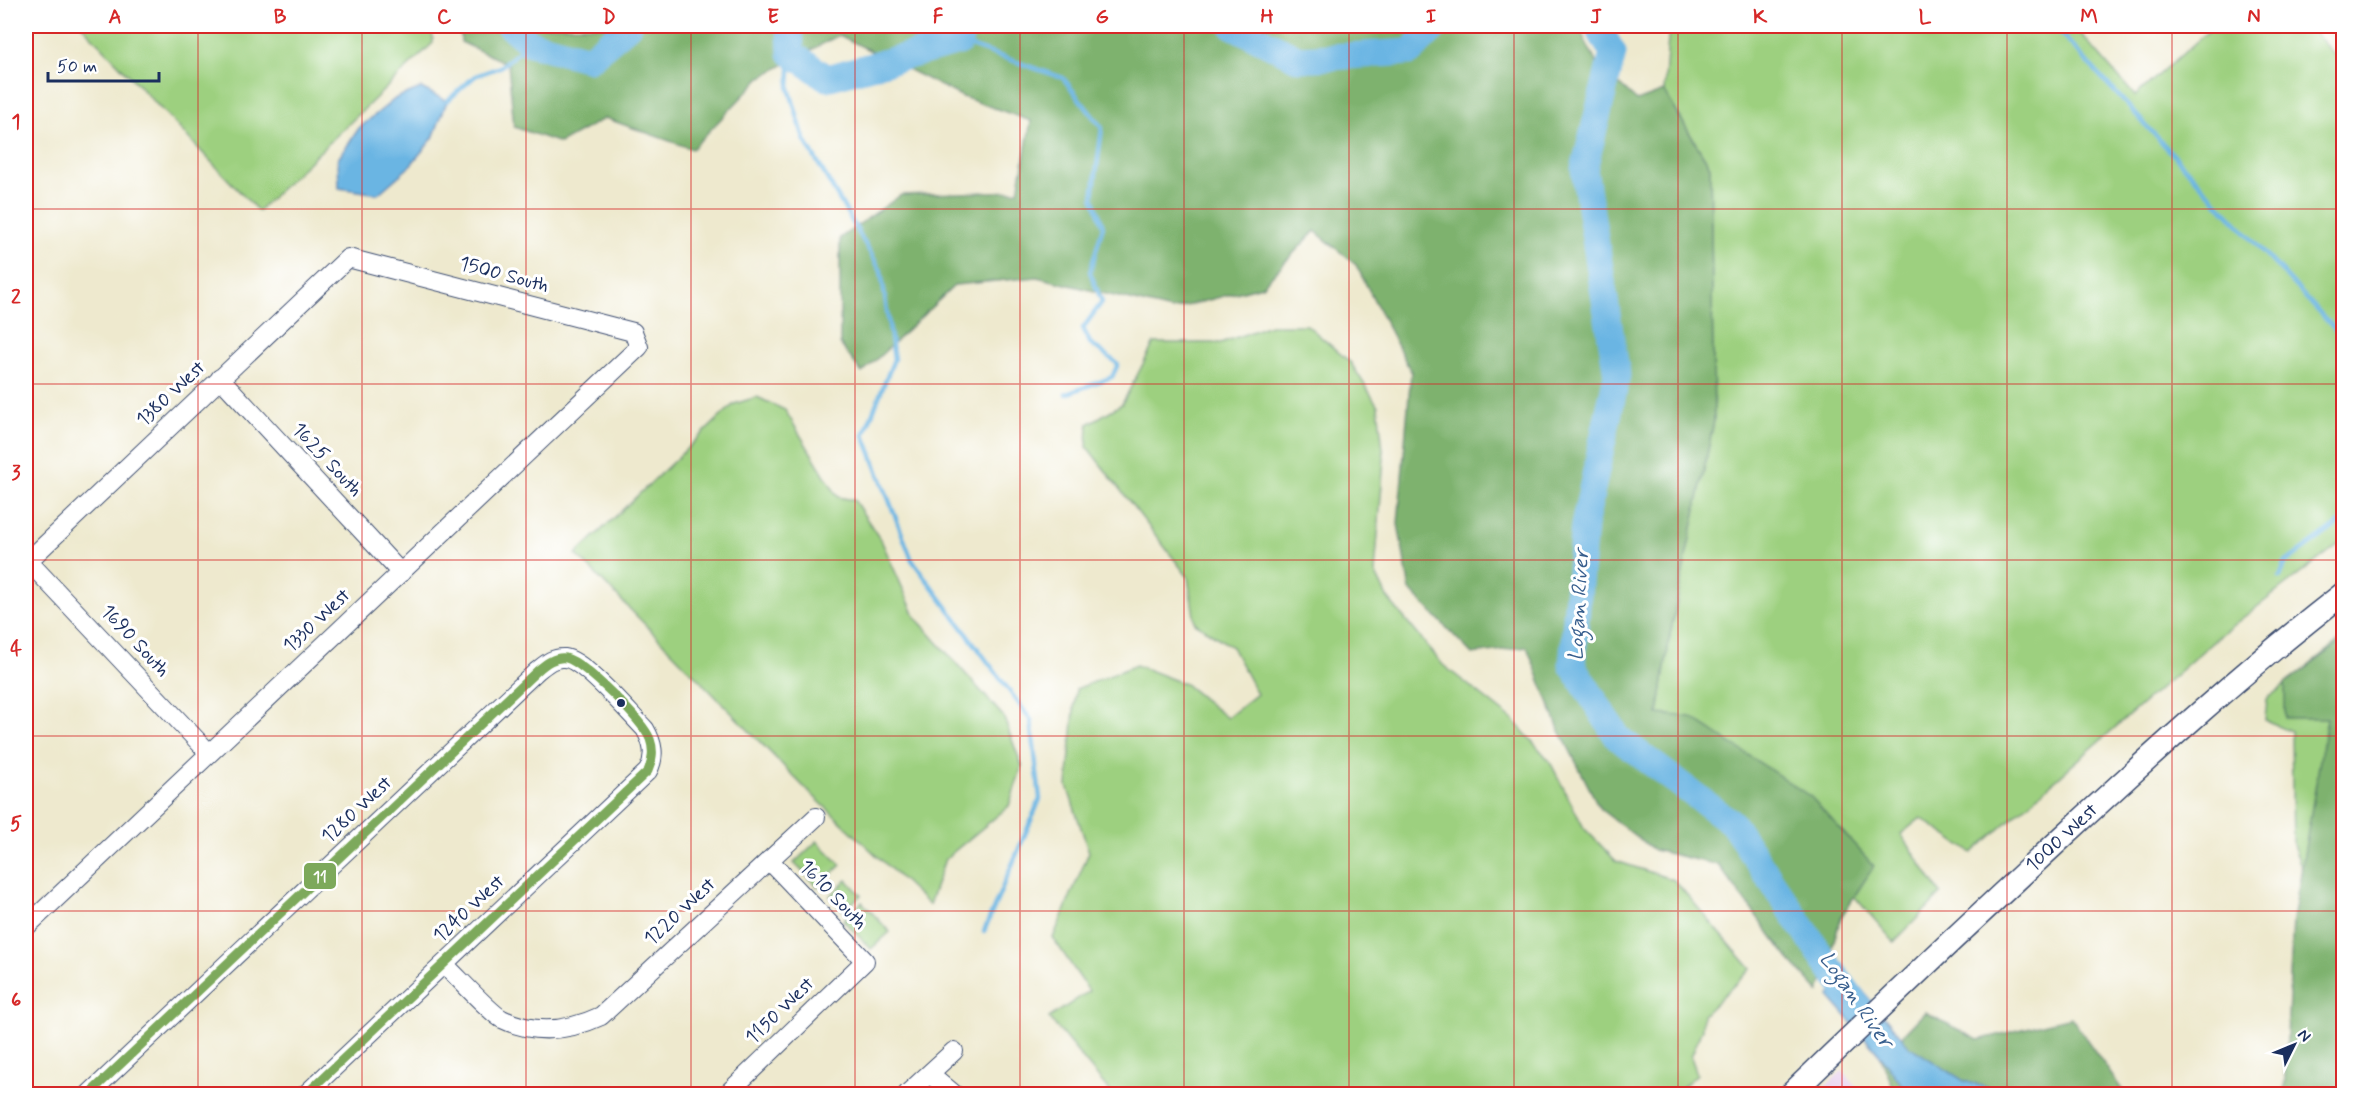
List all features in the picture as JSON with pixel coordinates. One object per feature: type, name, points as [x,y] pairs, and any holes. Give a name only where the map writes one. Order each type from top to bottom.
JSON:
[{"type":"main road","name":"1000 West","points":[[1791,1095],[1913,975],[2195,714],[2280,642],[2343,593]]},
{"type":"street","name":"1500 South","points":[[348,258],[633,332],[639,347]]},
{"type":"street","name":"1380 West","points":[[26,562],[348,258]]},
{"type":"street","name":"1330 West","points":[[26,927],[639,347]]},
{"type":"street","name":"1625 South","points":[[220,378],[401,573]]},
{"type":"street","name":"1690 South","points":[[26,562],[209,753]]},
{"type":"street","name":"1280 West","points":[[89,1095],[537,671],[552,660],[567,658],[583,665],[645,729],[651,739],[654,752]]},
{"type":"street","name":"1240 West","points":[[306,1095],[648,771],[654,752]]},
{"type":"street","name":"1220 West","points":[[444,964],[500,1018],[534,1029],[567,1029],[601,1016],[816,817]]},
{"type":"street","name":"1610 South","points":[[769,860],[865,961]]},
{"type":"street","name":"1150 West","points":[[727,1095],[865,961]]},
{"type":"street","points":[[907,1095],[954,1051]]},
{"type":"street","points":[[930,1074],[954,1095]]},
{"type":"shaded area","points":[[1842,1071],[1864,1094],[1817,1094]]},
{"type":"green space","points":[[82,26],[432,26],[433,43],[258,211]]},
{"type":"green space","points":[[460,26],[1578,26],[1597,64],[1637,101],[1664,91],[1710,167],[1714,421],[1670,635],[1658,714],[1691,717],[1811,797],[1874,866],[1841,917],[1819,992],[1789,959],[1718,865],[1654,850],[1600,809],[1558,727],[1527,647],[1472,654],[1410,590],[1398,524],[1411,372],[1356,265],[1315,231],[1262,286],[1171,310],[1037,277],[955,285],[862,373],[840,344],[840,238],[901,195],[1018,191],[1031,121],[963,97],[839,35],[761,77],[692,149],[605,118],[560,143],[514,127],[508,64],[461,42]]},
{"type":"green space","points":[[1669,26],[2074,26],[2135,96],[2214,26],[2309,26],[2343,64],[2343,541],[2223,633],[1972,853],[1921,818],[1901,834],[1941,894],[1894,942],[1854,896],[1873,866],[1658,714],[1670,635],[1714,421],[1710,167],[1664,91]]},
{"type":"green space","points":[[1270,325],[1307,325],[1351,363],[1378,406],[1384,458],[1375,572],[1387,597],[1443,665],[1514,721],[1549,760],[1584,828],[1616,861],[1674,880],[1751,969],[1703,1015],[1702,1029],[1691,1057],[1697,1074],[1675,1094],[1112,1094],[1049,1018],[1089,991],[1053,938],[1089,852],[1067,786],[1076,689],[1136,665],[1185,684],[1227,718],[1257,694],[1232,647],[1195,623],[1188,577],[1087,447],[1088,424],[1122,404],[1154,343],[1221,343]]},
{"type":"green space","points":[[757,397],[785,410],[838,497],[854,500],[882,542],[916,618],[1003,716],[1022,766],[1009,806],[945,859],[929,905],[805,788],[576,554],[734,404]]},
{"type":"green space","points":[[2343,638],[2343,942],[2322,921],[2293,845],[2291,731],[2265,720],[2267,699]]},
{"type":"green space","points":[[2343,641],[2343,1094],[2284,1094],[2293,920],[2327,718],[2285,718],[2285,684]]},
{"type":"green space","points":[[817,841],[841,865],[818,887],[794,863]]},
{"type":"green space","points":[[847,880],[861,895],[844,911],[830,896]]},
{"type":"green space","points":[[862,902],[890,932],[871,949],[843,920]]},
{"type":"green space","points":[[1925,1012],[1978,1040],[2071,1017],[2125,1094],[1896,1094],[1881,1058]]},
{"type":"water","points":[[421,88],[447,101],[433,138],[409,167],[378,194],[339,188],[338,159],[359,128],[396,98]]},
{"type":"water","points":[[1851,977],[1910,1047],[1964,1081],[2010,1094],[1908,1094],[1887,1064],[1829,996]]},
{"type":"waterway","name":"Logan River","points":[[510,26],[530,43],[589,59],[628,26]]},
{"type":"waterway","name":"Logan River","points":[[790,26],[791,53],[827,78],[959,42],[963,26]]},
{"type":"waterway","name":"Logan River","points":[[1233,26],[1299,59],[1410,52],[1436,26]]},
{"type":"waterway","name":"Logan River","points":[[1597,26],[1613,53],[1584,169],[1617,375],[1584,526],[1572,665],[1618,738],[1732,823],[1830,968],[1864,1014]]},
{"type":"waterway","points":[[2054,26],[2344,339]]},
{"type":"waterway","points":[[959,42],[1063,78],[1102,128],[1093,197],[1103,226],[1090,272],[1102,302],[1083,328],[1090,343],[1118,364],[1112,377],[1066,394]]},
{"type":"waterway","points":[[447,101],[475,76],[500,67],[530,43]]},
{"type":"waterway","points":[[791,53],[789,88],[804,139],[881,271],[894,359],[864,435],[912,560],[1031,720],[1040,799],[984,931]]},
{"type":"waterway","points":[[2280,577],[2286,562],[2344,520]]},
{"type":"waterway","points":[[2342,646],[2344,651]]},
{"type":"transit line","name":"11","points":[[89,1094],[537,671],[558,658],[566,658],[575,662],[599,681],[637,719],[650,739],[652,759],[648,771],[306,1094]]}]
